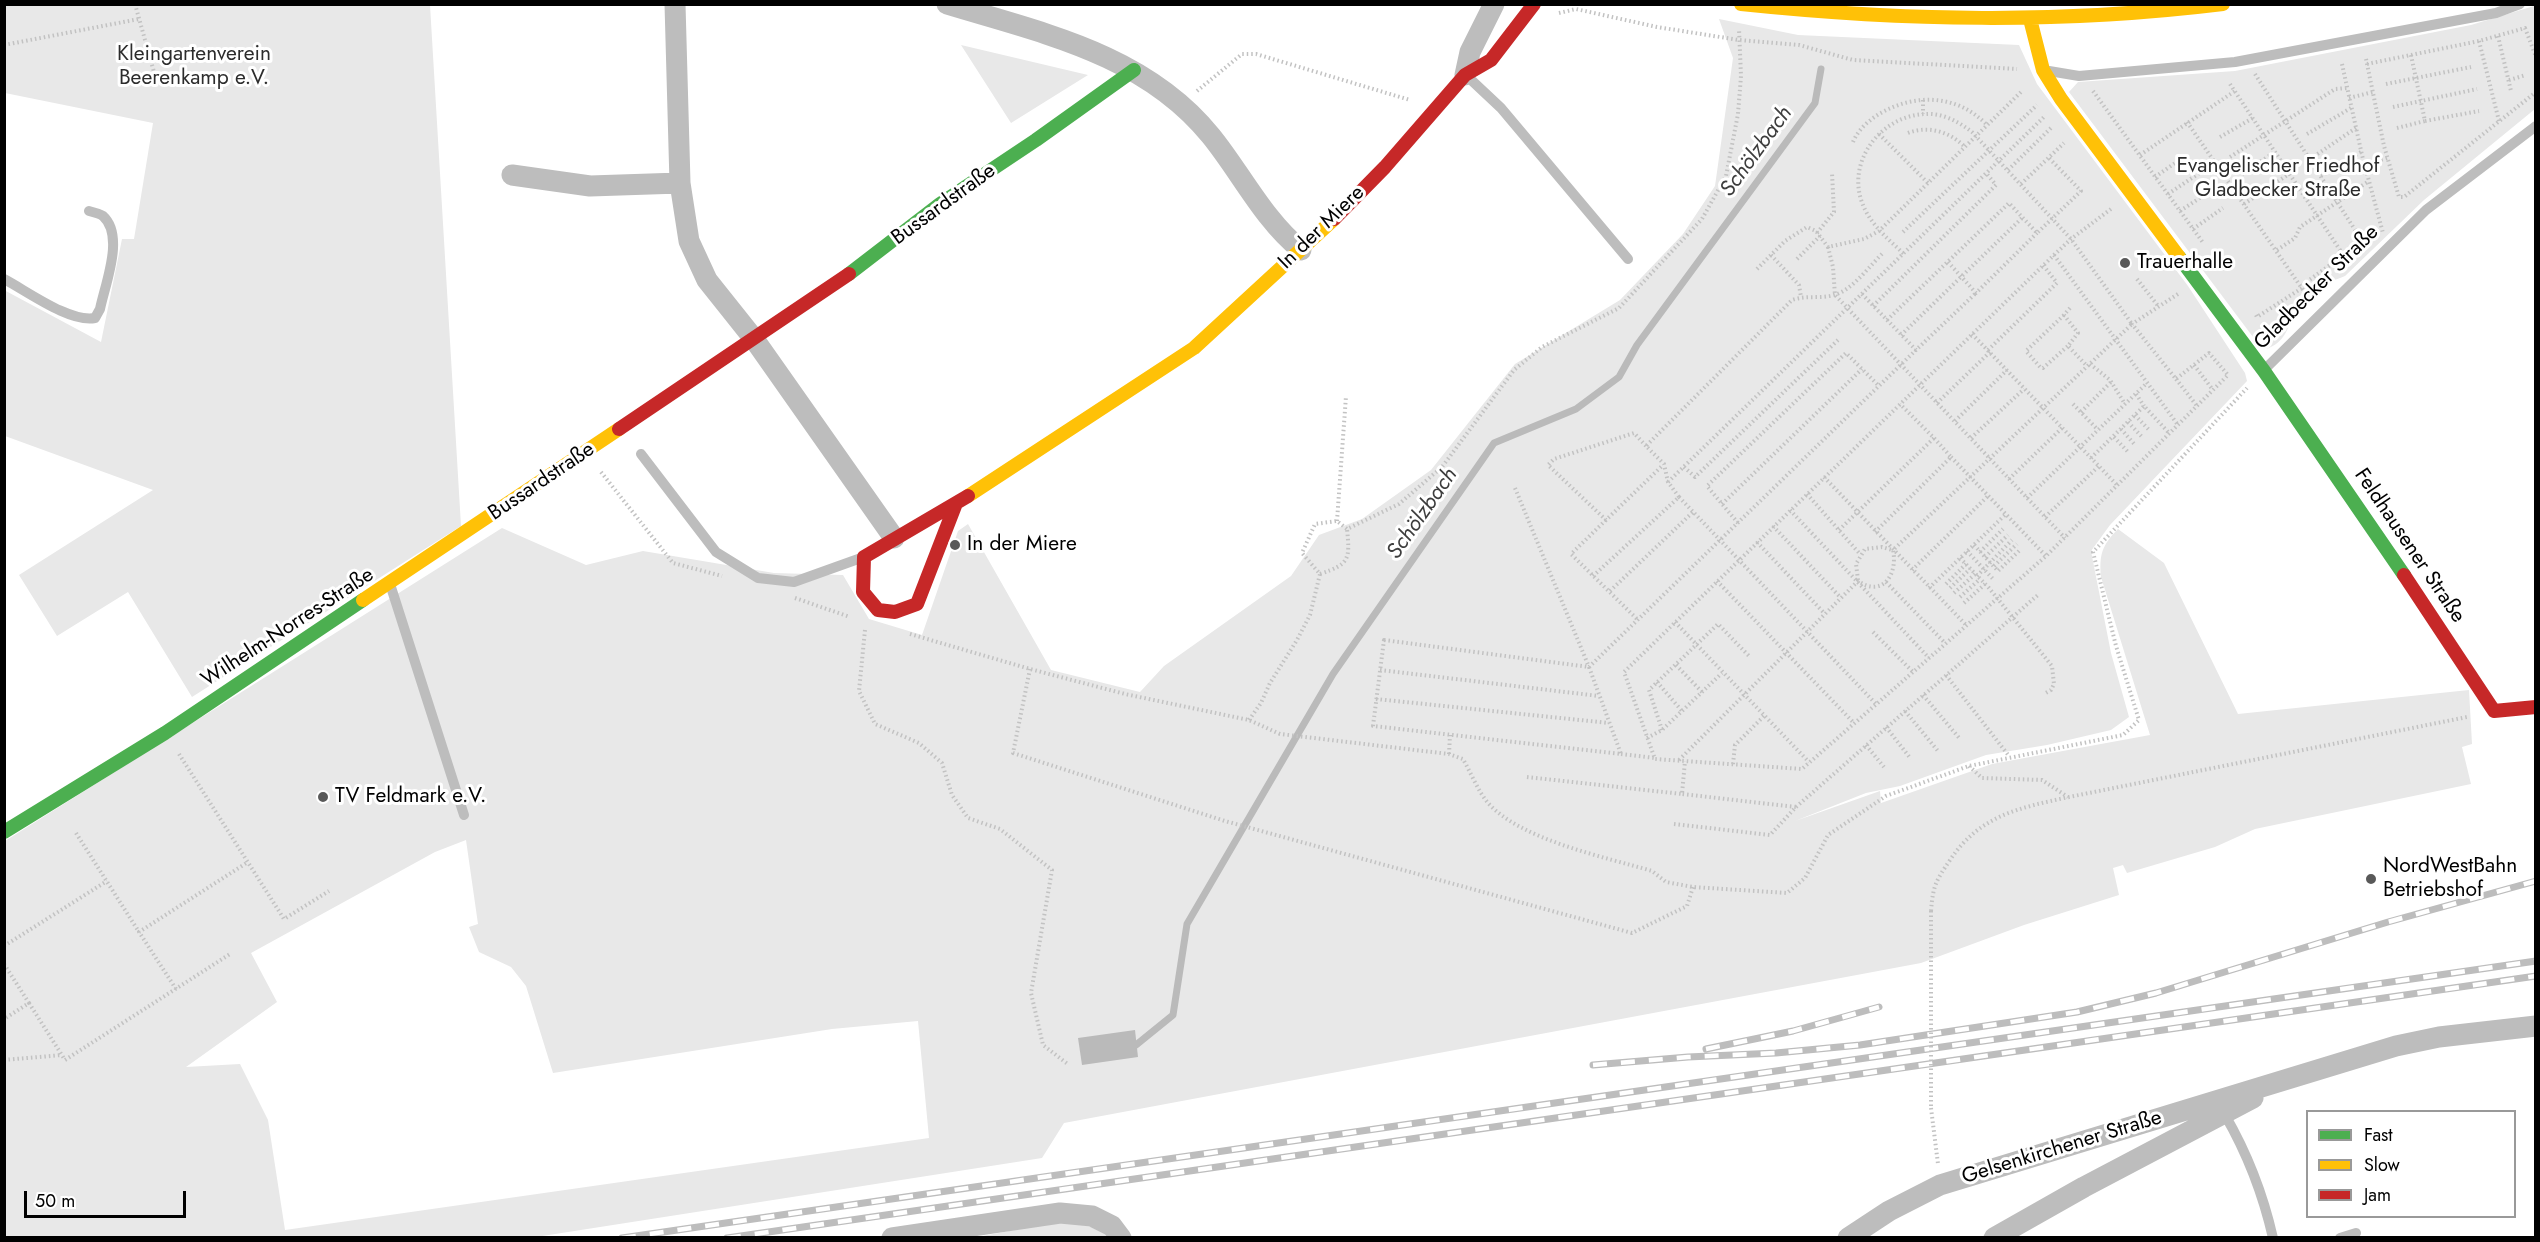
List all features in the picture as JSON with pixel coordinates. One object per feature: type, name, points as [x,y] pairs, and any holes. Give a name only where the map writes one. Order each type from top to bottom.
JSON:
[{"type":"street","points":[[675,4],[680,183],[689,241],[707,280],[754,339],[894,538]]},
{"type":"street","points":[[947,4],[1080,44],[1134,70],[1158,86],[1182,105],[1210,135],[1282,235],[1300,250]]},
{"type":"street","name":"In der Miere","points":[[1465,75],[1470,52],[1494,4]]},
{"type":"street","name":"In der Miere","points":[[864,557],[894,538],[955,506],[1194,348],[1385,167],[1465,75],[1491,60],[1534,4]]},
{"type":"street","points":[[1741,4],[1817,13],[1965,20],[2116,15],[2223,4]]},
{"type":"street","name":"Gladbecker Straße","points":[[2030,19],[2043,70],[2130,194],[2264,371]]},
{"type":"street","name":"Bussardstraße","points":[[390,584],[852,272],[940,204],[1036,141],[1134,70]]},
{"type":"street","points":[[512,175],[590,186],[680,183]]},
{"type":"street","name":"Feldhausener Straße","points":[[2264,371],[2403,573],[2494,711]]},
{"type":"street","points":[[864,557],[863,592],[879,610],[895,612],[917,604],[955,506]]},
{"type":"street","name":"Wilhelm-Norres-Straße","points":[[4,831],[165,733],[390,584]]},
{"type":"street","points":[[2494,711],[2535,706]]},
{"type":"street","name":"Gelsenkirchener Straße","points":[[1848,1238],[1889,1210],[1940,1185],[2396,1046],[2439,1037],[2535,1026]]},
{"type":"street","name":"Gelsenkirchener Straße","points":[[1994,1238],[2084,1186],[2225,1115],[2285,1080]]},
{"type":"street","points":[[892,1238],[1060,1213],[1092,1216],[1112,1227],[1121,1238]]},
{"type":"lane","points":[[2043,70],[2079,76],[2235,62],[2496,13],[2520,4]]},
{"type":"lane","points":[[1465,75],[1502,108],[1628,259]]},
{"type":"lane","name":"Gladbecker Straße","points":[[2264,371],[2426,210],[2535,126]]},
{"type":"lane","points":[[4,279],[68,314],[84,320],[95,318],[100,309],[115,243],[111,230],[102,216],[89,211]]},
{"type":"lane","points":[[641,454],[716,552],[758,578],[794,582],[864,557]]},
{"type":"lane","name":"Wilhelm-Norres-Straße","points":[[390,584],[464,815]]},
{"type":"lane","points":[[2225,1115],[2239,1139],[2254,1175],[2273,1238]]},
{"type":"lane","points":[[2340,1238],[2356,1233]]},
{"type":"path","points":[[135,4],[154,72]]},
{"type":"path","points":[[1559,13],[1576,9],[1657,27],[1739,40],[1799,45],[1852,60],[2043,70]]},
{"type":"path","points":[[4,45],[139,19]]},
{"type":"path","points":[[2535,57],[2525,28],[2479,41],[2367,62],[2387,158],[2399,197],[2404,197],[2535,92]]},
{"type":"path","points":[[2498,36],[2511,91]]},
{"type":"path","points":[[1347,529],[1399,504],[1442,467],[1514,370],[1542,347],[1619,308],[1702,219],[1726,176],[1738,114],[1741,76],[1739,40]]},
{"type":"path","points":[[2479,41],[2499,121]]},
{"type":"path","points":[[1182,105],[1242,54],[1256,54],[1410,100]]},
{"type":"path","points":[[2411,55],[2425,122]]},
{"type":"path","points":[[2342,64],[2364,165],[2384,233],[2375,240]]},
{"type":"path","points":[[2386,84],[2471,67]]},
{"type":"path","points":[[2254,74],[2367,246],[2360,253]]},
{"type":"path","points":[[2509,80],[2526,75]]},
{"type":"path","points":[[2230,84],[2340,250],[2341,257],[2346,261]]},
{"type":"path","points":[[2230,157],[2335,89],[2347,88]]},
{"type":"path","points":[[2393,107],[2477,89]]},
{"type":"path","points":[[1828,247],[1864,239],[1880,231],[2022,91]]},
{"type":"path","points":[[2093,91],[2206,246]]},
{"type":"path","points":[[2140,155],[2235,91]]},
{"type":"path","points":[[2349,98],[2373,92]]},
{"type":"path","points":[[1853,142],[1871,119],[1902,103],[1923,100],[1934,99],[1959,105],[1979,117],[1987,125]]},
{"type":"path","points":[[1923,100],[1923,114]]},
{"type":"path","points":[[1903,232],[2037,105]]},
{"type":"path","points":[[2307,134],[2351,108]]},
{"type":"path","points":[[2397,128],[2479,111]]},
{"type":"path","points":[[1904,254],[1880,231],[1862,202],[1859,186],[1862,158],[1866,148],[1879,134],[1898,120],[1923,114],[1948,118],[1962,124],[1976,136],[2053,217],[2197,406]]},
{"type":"path","points":[[1668,482],[2046,114]]},
{"type":"path","points":[[2220,137],[2253,118]]},
{"type":"path","points":[[2187,122],[2319,314]]},
{"type":"path","points":[[2008,170],[2055,124]]},
{"type":"path","points":[[2310,159],[2356,128]]},
{"type":"path","points":[[1908,133],[1921,130],[1939,131],[1951,136],[1965,147]]},
{"type":"path","points":[[1879,134],[1928,183]]},
{"type":"path","points":[[2021,184],[2068,140]]},
{"type":"path","points":[[2242,174],[2275,152]]},
{"type":"path","points":[[2321,176],[2361,152]]},
{"type":"path","points":[[2155,177],[2188,154]]},
{"type":"path","points":[[1589,667],[2081,191],[2049,158]]},
{"type":"path","points":[[2364,165],[2387,158]]},
{"type":"path","points":[[2168,194],[2201,172]]},
{"type":"path","points":[[1797,259],[1819,235],[1834,212],[1832,173]]},
{"type":"path","points":[[1873,306],[1996,185],[1986,173]]},
{"type":"path","points":[[2244,204],[2289,174]]},
{"type":"path","points":[[2277,250],[2295,238],[2300,227],[2369,181]]},
{"type":"path","points":[[2180,211],[2212,190]]},
{"type":"path","points":[[1655,758],[1624,672],[2054,255],[2071,239],[2130,194]]},
{"type":"path","points":[[1887,321],[2009,203],[2037,233]]},
{"type":"path","points":[[2193,229],[2223,208]]},
{"type":"path","points":[[1901,335],[2023,217]]},
{"type":"path","points":[[1756,269],[1801,229],[1808,226],[1819,235],[1828,247],[1833,267],[1835,295],[2065,538]]},
{"type":"path","points":[[1646,446],[1792,300],[1802,297],[1835,295],[1849,286],[1884,252]]},
{"type":"path","points":[[1771,255],[1799,285],[1802,297]]},
{"type":"path","points":[[2054,255],[2178,425]]},
{"type":"path","points":[[2251,309],[2258,317],[2341,257]]},
{"type":"path","points":[[1948,262],[1976,293]]},
{"type":"path","points":[[1937,403],[2057,284],[2043,266]]},
{"type":"path","points":[[2137,279],[2159,307]]},
{"type":"path","points":[[1893,550],[2133,324],[2198,281]]},
{"type":"path","points":[[1862,294],[1916,350]]},
{"type":"path","points":[[2064,315],[2078,333],[2068,346],[2043,368],[2040,367],[2026,351],[2070,308]]},
{"type":"path","points":[[1972,334],[2117,485]]},
{"type":"path","points":[[1684,466],[1695,477],[1838,340]]},
{"type":"path","points":[[2068,346],[2111,382],[2125,404]]},
{"type":"path","points":[[1589,667],[1384,640],[1373,726],[1679,761],[1802,769],[2046,556],[2228,375],[2209,352],[2176,379]]},
{"type":"path","points":[[1738,523],[1707,486],[1846,353],[1879,386]]},
{"type":"path","points":[[2194,364],[2213,390]]},
{"type":"path","points":[[1722,504],[1862,369]]},
{"type":"path","points":[[1954,421],[2007,370]]},
{"type":"path","points":[[1320,574],[1310,615],[1269,683],[1261,703],[1249,720],[1280,734],[1449,754],[1463,759],[1488,802],[1509,821],[1529,833],[1652,871],[1666,882],[1693,887],[1787,893],[1805,878],[1828,836],[1886,796],[1969,766],[2009,756],[2123,735],[2139,720],[2116,646],[2093,552],[2264,371]]},
{"type":"path","points":[[2081,412],[2111,382]]},
{"type":"path","points":[[2027,498],[2147,383]]},
{"type":"path","points":[[1971,438],[2024,389]]},
{"type":"path","points":[[2136,394],[2169,434]]},
{"type":"path","points":[[1337,521],[1346,396]]},
{"type":"path","points":[[1900,404],[2046,556]]},
{"type":"path","points":[[2073,404],[2098,430]]},
{"type":"path","points":[[2091,458],[2144,406]]},
{"type":"path","points":[[2135,415],[2150,431]]},
{"type":"path","points":[[2128,422],[2143,438]]},
{"type":"path","points":[[2009,479],[2062,428]]},
{"type":"path","points":[[2121,429],[2136,445]]},
{"type":"path","points":[[1606,520],[1548,465],[1554,459],[1634,433],[1664,464],[1668,482],[1679,497],[1876,704]]},
{"type":"path","points":[[2114,437],[2128,452]]},
{"type":"path","points":[[1839,530],[1934,438]]},
{"type":"path","points":[[1875,532],[1951,457]]},
{"type":"path","points":[[1638,620],[1570,554],[1664,464]]},
{"type":"path","points":[[2045,517],[2099,466]]},
{"type":"path","points":[[1824,477],[1966,626]]},
{"type":"path","points":[[1515,488],[1589,667],[1621,754]]},
{"type":"path","points":[[1807,494],[1860,554]]},
{"type":"path","points":[[1912,570],[1988,496]]},
{"type":"path","points":[[1593,576],[1679,497]]},
{"type":"path","points":[[1790,510],[1929,658]]},
{"type":"path","points":[[1610,591],[1693,512]]},
{"type":"path","points":[[1929,588],[2006,514]]},
{"type":"path","points":[[1337,521],[1347,529],[1349,553],[1340,567],[1320,574],[1302,553],[1315,524],[1337,521]]},
{"type":"path","points":[[1773,526],[1841,598]]},
{"type":"path","points":[[1980,552],[2003,529]]},
{"type":"path","points":[[1985,557],[2008,535]]},
{"type":"path","points":[[1960,597],[1990,561],[2012,540]]},
{"type":"path","points":[[1757,542],[1826,614]]},
{"type":"path","points":[[1994,566],[2017,544]]},
{"type":"path","points":[[1974,545],[1998,571],[2021,549]]},
{"type":"path","points":[[1882,547],[1893,550],[1895,565],[1886,582],[1875,588],[1865,586],[1858,581],[1856,564],[1865,549],[1882,547]]},
{"type":"path","points":[[1967,551],[1993,579]]},
{"type":"path","points":[[1960,558],[1997,598],[2052,666],[2054,684],[2051,690],[2044,694]]},
{"type":"path","points":[[1946,584],[1966,564]]},
{"type":"path","points":[[1950,588],[1970,569]]},
{"type":"path","points":[[1954,593],[1977,576]]},
{"type":"path","points":[[1717,581],[1854,723]]},
{"type":"path","points":[[1679,761],[1858,581]]},
{"type":"path","points":[[1886,582],[1945,643]]},
{"type":"path","points":[[1964,603],[1985,584]]},
{"type":"path","points":[[1674,825],[1770,835],[1796,807],[2039,594]]},
{"type":"path","points":[[872,603],[865,630],[859,691],[875,724],[920,743],[942,763],[952,795],[968,818],[1000,829],[1052,870],[1031,993],[1043,1045],[1070,1065]]},
{"type":"path","points":[[1675,622],[1809,763]]},
{"type":"path","points":[[1662,730],[1649,690],[1718,624],[1749,656]]},
{"type":"path","points":[[1873,632],[1913,672]]},
{"type":"path","points":[[1676,665],[1702,692]]},
{"type":"path","points":[[1030,669],[1012,753],[1225,821],[1632,933],[1688,906],[1693,887]]},
{"type":"path","points":[[1380,670],[1599,696]]},
{"type":"path","points":[[1647,738],[1662,730],[1722,672]]},
{"type":"path","points":[[1946,675],[2009,756]]},
{"type":"path","points":[[1657,682],[1682,711]]},
{"type":"path","points":[[1923,695],[1960,739]]},
{"type":"path","points":[[1376,699],[1609,723]]},
{"type":"path","points":[[1905,711],[1938,752]]},
{"type":"path","points":[[1940,1185],[1931,1108],[1933,885],[1971,833],[1994,818],[2026,807],[2494,711]]},
{"type":"path","points":[[1733,764],[1735,745],[1764,716]]},
{"type":"path","points":[[1886,727],[1911,759]]},
{"type":"path","points":[[165,733],[284,919],[329,891]]},
{"type":"path","points":[[1449,754],[1450,735]]},
{"type":"path","points":[[1866,745],[1884,767]]},
{"type":"path","points":[[1682,794],[1685,761]]},
{"type":"path","points":[[1969,766],[1982,778],[2042,780],[2069,797]]},
{"type":"path","points":[[1527,777],[1796,807]]},
{"type":"path","points":[[76,833],[176,989]]},
{"type":"path","points":[[139,932],[248,862]]},
{"type":"path","points":[[4,946],[107,881]]},
{"type":"path","points":[[4,964],[65,1060],[231,954]]},
{"type":"path","points":[[4,1019],[29,1003]]},
{"type":"path","points":[[4,1060],[62,1055]]},
{"type":"green space","name":"Kleingartenverein Beerenkamp e.V.","points":[[5,5],[430,5],[461,526],[192,697],[128,592],[57,636],[19,575],[153,490],[5,436],[4,290],[101,342],[122,239],[134,239],[153,123],[5,93]]},
{"type":"green space","name":"Evangelischer Friedhof Gladbecker Straße","points":[[2534,6],[2535,109],[2424,200],[2345,276],[2314,287],[2298,298],[2285,334],[2278,343],[2267,349],[2259,345],[2069,92],[2078,82],[2235,71],[2471,25]]},
{"type":"green space","points":[[1719,19],[1798,35],[2019,45],[2037,84],[2188,286],[2245,373],[2247,381],[2110,525],[2091,551],[2111,653],[2129,717],[2111,730],[2047,745],[1986,755],[1900,786],[1866,793],[1795,821],[1880,791],[1881,803],[1992,764],[2150,735],[2101,577],[2103,551],[2108,540],[2118,529],[2164,563],[2238,714],[2469,690],[2472,744],[2462,747],[2471,784],[2255,829],[2215,847],[2127,873],[2123,865],[2113,868],[2119,895],[2024,925],[1921,963],[1064,1123],[1042,1158],[536,1237],[5,1238],[5,841],[502,528],[586,565],[643,551],[774,573],[843,575],[869,619],[922,635],[958,531],[968,524],[1051,670],[1140,692],[1164,666],[1291,576],[1319,535],[1362,519],[1431,470],[1515,364],[1620,300],[1683,234],[1715,186],[1733,58]],"holes":[[[466,840],[478,924],[469,927],[479,952],[511,967],[526,986],[553,1073],[832,1029],[918,1021],[929,1138],[285,1230],[268,1120],[240,1064],[186,1067],[277,1002],[251,953],[435,852]]]},
{"type":"green space","points":[[961,45],[1088,75],[1011,123]]},
{"type":"green space","points":[[1063,1221],[1088,1222],[1113,1238],[972,1238]]},
{"type":"shaded area","points":[[1135,1030],[1138,1057],[1082,1065],[1078,1038]]},
{"type":"waterway","name":"Schölzbach","points":[[1136,1045],[1173,1015],[1187,924],[1333,674],[1494,443],[1576,409],[1619,377],[1637,345],[1815,103],[1821,69]]},
{"type":"railway","points":[[1593,1065],[1860,1045],[2077,1012],[2156,993],[2388,922],[2536,881]]},
{"type":"railway","points":[[622,1238],[2536,961]]},
{"type":"railway","points":[[727,1238],[2536,976]]},
{"type":"railway","points":[[1706,1049],[1793,1031],[1879,1007]]},
{"type":"traffic: fast","points":[[849,274],[940,204],[1036,140],[1134,70]]},
{"type":"traffic: fast","points":[[2179,257],[2264,371],[2404,575]]},
{"type":"traffic: fast","points":[[4,832],[165,733],[363,600]]},
{"type":"traffic: slow","points":[[1741,4],[1862,14],[1982,18],[2102,15],[2223,4]]},
{"type":"traffic: slow","points":[[2030,19],[2043,70],[2061,99],[2179,257]]},
{"type":"traffic: slow","points":[[968,496],[1194,348],[1334,219]]},
{"type":"traffic: slow","points":[[363,600],[619,429]]},
{"type":"traffic: jam","points":[[1334,219],[1385,167],[1465,75],[1491,60],[1534,4]]},
{"type":"traffic: jam","points":[[619,429],[849,274]]},
{"type":"traffic: jam","points":[[955,506],[917,604],[895,612],[878,610],[863,592],[864,557],[968,496]]},
{"type":"traffic: jam","points":[[2404,575],[2494,711],[2536,707]]},
{"type":"place","name":"Trauerhalle","points":[[2125,263]]},
{"type":"place","name":"In der Miere","points":[[955,545]]},
{"type":"place","name":"TV Feldmark e.V.","points":[[323,797]]},
{"type":"place","name":"NordWestBahn Betriebshof","points":[[2371,879]]}]
